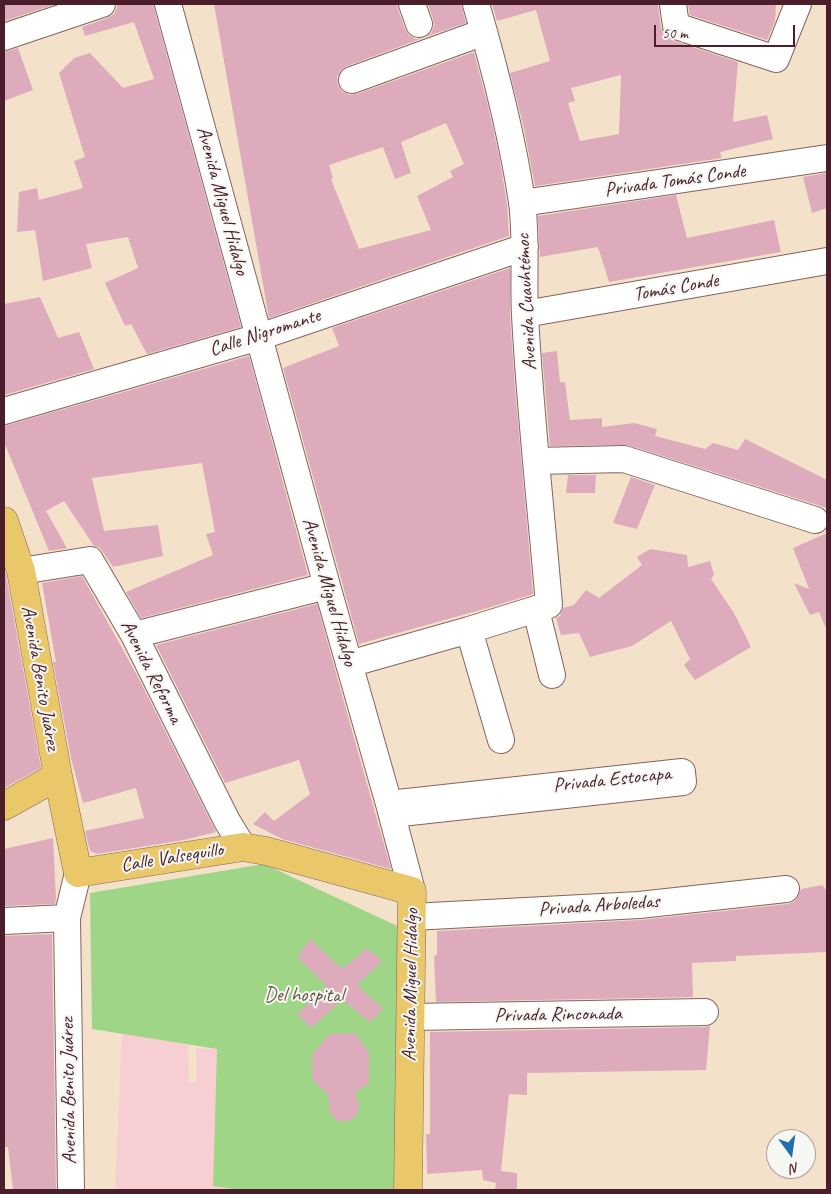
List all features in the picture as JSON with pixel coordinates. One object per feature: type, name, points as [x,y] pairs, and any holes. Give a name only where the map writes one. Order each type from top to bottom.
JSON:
[{"type":"main road","name":"Avenida Benito Juárez","points":[[4,521],[21,571],[58,776],[4,806]]},
{"type":"main road","points":[[58,776],[78,873]]},
{"type":"main road","points":[[254,849],[412,904]]},
{"type":"main road","name":"Calle Valsequillo","points":[[78,873],[254,849]]},
{"type":"main road","name":"Avenida Miguel Hidalgo","points":[[408,1190],[412,904]]},
{"type":"street","points":[[4,37],[102,4]]},
{"type":"street","name":"Avenida Miguel Hidalgo","points":[[168,4],[327,586],[391,809],[412,904]]},
{"type":"street","name":"Avenida Cuauhtémoc","points":[[476,4],[504,107],[522,203],[525,314],[536,461],[543,608],[552,675]]},
{"type":"street","points":[[674,15],[776,59],[798,4]]},
{"type":"street","points":[[352,80],[484,32]]},
{"type":"street","name":"Privada Tomás Conde","points":[[522,203],[827,158]]},
{"type":"street","name":"Calle Nigromante","points":[[4,411],[259,337],[524,247]]},
{"type":"street","name":"Tomás Conde","points":[[525,314],[827,261]]},
{"type":"street","points":[[536,461],[624,459],[815,520]]},
{"type":"street","name":"Avenida Reforma","points":[[21,571],[90,560],[134,635],[227,821],[254,849]]},
{"type":"street","points":[[134,635],[327,586]]},
{"type":"street","points":[[349,664],[543,608]]},
{"type":"street","points":[[469,630],[501,740]]},
{"type":"street","name":"Privada Estocapa","points":[[682,772],[683,782],[391,809],[682,772]]},
{"type":"street","name":"Avenida Benito Juárez","points":[[70,1190],[66,918],[78,873]]},
{"type":"street","name":"Privada Arboledas","points":[[412,904],[639,905],[786,889]]},
{"type":"street","points":[[4,921],[66,918]]},
{"type":"street","name":"Privada Rinconada","points":[[410,1017],[705,1012]]},
{"type":"shaded area","points":[[122,1033],[188,1045],[189,1083],[197,1082],[196,1048],[217,1049],[213,1186],[240,1190],[115,1190]]},
{"type":"green space","name":"Del hospital","points":[[264,864],[408,931],[402,1190],[241,1190],[213,1186],[217,1049],[92,1029],[90,893]]},
{"type":"building","points":[[4,4],[56,4],[4,21]]},
{"type":"building","points":[[117,4],[153,4],[241,327],[147,354],[131,324],[125,326],[105,283],[138,268],[128,237],[86,244],[92,268],[43,281],[35,230],[17,232],[19,192],[37,188],[39,200],[83,188],[74,161],[85,157],[59,73],[74,58],[90,53],[123,88],[154,79],[134,22],[85,36],[82,27],[114,14]]},
{"type":"building","points":[[214,4],[397,4],[405,29],[409,35],[416,39],[423,38],[347,66],[341,70],[337,77],[338,85],[342,91],[349,95],[357,94],[474,52],[499,155],[507,204],[509,236],[269,318]],"holes":[[[446,123],[464,164],[450,171],[453,177],[417,196],[431,230],[359,249],[331,179],[333,178],[329,165],[383,147],[395,179],[411,173],[401,142]]]},
{"type":"building","points":[[428,4],[461,4],[466,23],[425,37],[431,33],[434,26]]},
{"type":"building","points":[[492,4],[658,4],[661,28],[665,36],[671,40],[738,62],[733,122],[767,115],[773,139],[720,152],[722,158],[535,186],[523,124],[510,73],[550,61],[536,10],[497,21]],"holes":[[[621,75],[619,134],[580,141],[568,103],[575,101],[571,88]]]},
{"type":"building","points":[[688,4],[776,4],[775,21],[767,40],[690,15]]},
{"type":"building","points":[[18,48],[33,90],[4,101],[4,52]]},
{"type":"building","points":[[827,173],[827,208],[812,213],[803,177]]},
{"type":"building","points":[[676,195],[687,238],[774,220],[781,252],[609,282],[598,247],[540,257],[538,216]]},
{"type":"building","points":[[510,268],[510,316],[515,389],[533,594],[359,644],[283,368],[339,346],[332,328]]},
{"type":"building","points":[[40,297],[58,338],[79,332],[94,369],[4,395],[4,304]]},
{"type":"building","points":[[557,351],[560,382],[565,382],[570,420],[602,418],[602,427],[634,423],[657,429],[655,436],[705,449],[713,443],[738,450],[745,439],[827,480],[827,508],[628,445],[550,446],[542,353]]},
{"type":"building","points":[[249,356],[308,575],[141,618],[126,592],[213,555],[206,534],[215,532],[202,463],[92,478],[104,531],[158,525],[163,556],[113,567],[100,548],[94,546],[64,501],[46,511],[67,548],[49,551],[4,442],[4,426]]},
{"type":"building","points":[[568,475],[596,475],[595,493],[566,493]]},
{"type":"building","points":[[631,477],[655,485],[637,529],[613,523]]},
{"type":"building","points":[[827,533],[827,631],[819,612],[810,615],[794,583],[809,589],[793,548]]},
{"type":"building","points":[[650,549],[687,555],[688,567],[710,561],[714,575],[711,579],[734,613],[751,647],[695,680],[684,665],[690,659],[671,621],[632,646],[590,657],[579,633],[561,635],[556,618],[560,616],[563,608],[574,605],[586,590],[599,598],[642,565],[637,557]]},
{"type":"building","points":[[4,569],[41,768],[4,788]]},
{"type":"building","points":[[82,576],[138,677],[216,832],[184,840],[97,854],[90,851],[85,831],[144,818],[136,788],[83,803],[71,758],[53,662],[56,662],[42,583]]},
{"type":"building","points":[[317,604],[391,869],[282,839],[253,824],[265,812],[274,821],[310,794],[299,760],[225,783],[156,645]]},
{"type":"building","points":[[53,838],[55,904],[4,906],[4,849]]},
{"type":"building","points":[[822,885],[827,891],[827,952],[736,956],[736,961],[692,963],[693,997],[436,1002],[434,956],[437,955],[437,931],[640,920],[788,904],[795,901],[801,889]]},
{"type":"building","points":[[52,934],[56,1190],[13,1190],[8,1147],[4,1147],[4,936]]},
{"type":"building","points":[[310,939],[342,969],[367,948],[382,961],[357,985],[383,1009],[370,1022],[342,1000],[311,1028],[297,1014],[327,986],[297,957]]},
{"type":"building","points":[[710,1026],[706,1070],[527,1073],[527,1095],[509,1094],[501,1171],[517,1173],[517,1190],[495,1190],[496,1183],[483,1180],[482,1170],[427,1174],[426,1134],[430,1134],[430,1032]]},
{"type":"building","points":[[355,1033],[369,1053],[369,1084],[355,1092],[359,1104],[358,1111],[353,1119],[340,1122],[330,1113],[328,1094],[313,1081],[312,1055],[329,1034]]}]
